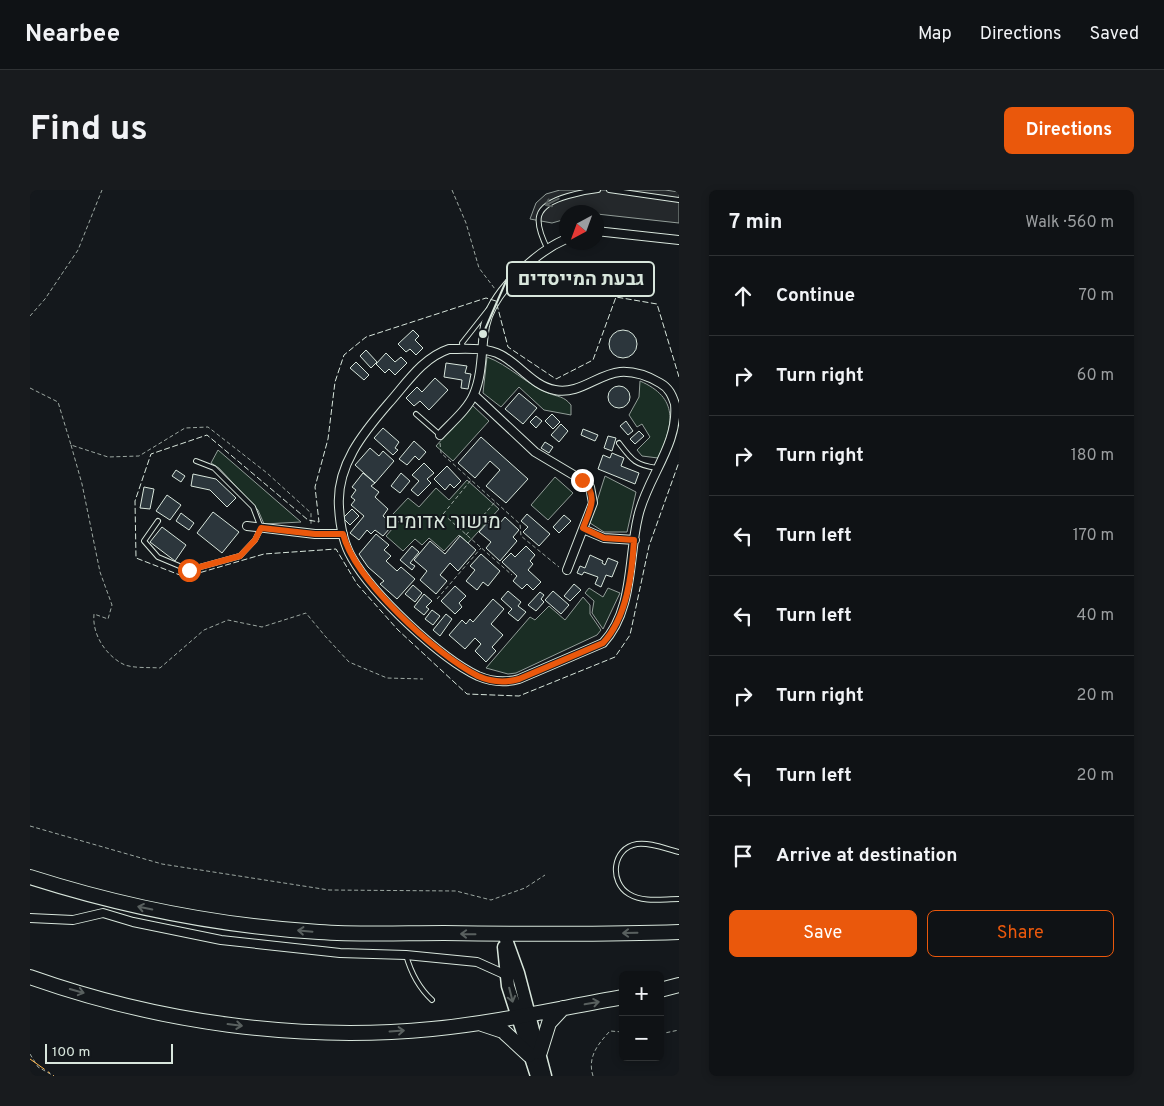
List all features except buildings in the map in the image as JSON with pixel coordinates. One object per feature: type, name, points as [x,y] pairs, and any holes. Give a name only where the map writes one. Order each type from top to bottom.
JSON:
[{"type":"highway","points":[[30,877],[112,901],[169,914],[239,925],[320,932],[504,934],[679,932]]},
{"type":"highway","points":[[30,977],[138,1008],[211,1022],[277,1030],[373,1033],[430,1029],[619,999]]},
{"type":"highway","points":[[664,989],[679,985]]},
{"type":"highway","points":[[476,1023],[503,1031],[534,1054],[549,1023],[563,1008]]},
{"type":"main road","points":[[504,934],[506,975],[522,1015],[534,1054],[537,1076]]},
{"type":"main road","points":[[504,934],[518,973],[522,1015]]},
{"type":"main road","points":[[534,1054],[545,1076]]},
{"type":"street","points":[[604,232],[679,240]]},
{"type":"street","points":[[440,435],[474,395],[486,324],[493,305],[512,279],[559,243]]},
{"type":"street","points":[[449,349],[482,350],[502,356],[536,381],[556,390],[569,390],[619,372],[634,373],[651,378],[664,385],[672,394],[676,410],[677,426],[673,441],[643,499],[634,540],[632,567],[626,592],[611,634],[603,643],[519,679],[506,682],[491,681],[478,676],[445,654],[365,577],[346,546],[338,505],[341,482],[354,448],[363,433],[425,362],[438,353],[449,349]]},
{"type":"street","points":[[474,395],[536,452],[582,480],[590,487],[593,503],[567,570]]},
{"type":"street","points":[[247,526],[311,533],[343,534]]},
{"type":"street","points":[[583,528],[604,538],[634,540]]},
{"type":"street","points":[[30,918],[74,920],[102,912],[133,922],[221,940],[340,953],[406,955],[477,962],[506,975]]},
{"type":"lane","points":[[548,250],[539,232],[538,220],[542,208],[550,201],[598,190]]},
{"type":"lane","points":[[609,190],[679,200]]},
{"type":"lane","points":[[463,349],[462,343],[493,305]]},
{"type":"lane","points":[[416,414],[440,435]]},
{"type":"lane","points":[[619,443],[634,462],[641,466],[660,468]]},
{"type":"lane","points":[[158,521],[144,541],[147,547],[158,557],[189,570],[240,556],[255,540],[261,528],[253,507],[214,468],[196,461]]},
{"type":"lane","points":[[679,852],[638,844],[622,852],[616,869],[622,889],[630,894],[651,900],[679,898]]},
{"type":"lane","points":[[406,955],[409,967],[420,990],[432,1000]]},
{"type":"path","points":[[30,316],[45,299],[78,250],[102,190]]},
{"type":"path","points":[[452,190],[466,223],[479,268],[500,295]]},
{"type":"path","points":[[30,388],[58,402],[82,484],[100,572],[112,605],[108,619],[94,614],[93,627],[103,646],[122,664],[160,668],[204,630],[228,620],[262,627],[306,613],[349,662],[387,678],[423,679]]},
{"type":"path","points":[[71,445],[108,457],[139,456],[186,428],[208,427],[267,473],[311,512],[311,533]]},
{"type":"path","points":[[440,435],[440,453],[520,524],[520,536],[558,567],[567,570]]},
{"type":"path","points":[[435,524],[471,480]]},
{"type":"path","points":[[466,534],[495,501]]},
{"type":"path","points":[[443,514],[512,575]]},
{"type":"path","points":[[437,598],[481,548]]},
{"type":"path","points":[[30,826],[162,864],[329,890],[456,891],[491,900],[517,892],[545,875]]},
{"type":"path","points":[[664,1033],[679,1030]]},
{"type":"path","points":[[593,1076],[591,1058],[595,1049],[610,1032],[619,1032]]},
{"type":"path","points":[[30,1054],[38,1067],[54,1076]]},
{"type":"green space","points":[[487,357],[495,360],[532,385],[566,400],[571,405],[571,415],[544,410],[519,387],[501,407],[483,393]]},
{"type":"green space","points":[[640,381],[662,395],[670,413],[670,423],[658,458],[642,456],[637,450],[650,437],[642,424],[637,427],[629,415],[639,397]]},
{"type":"green space","points":[[472,405],[489,421],[453,461],[436,446]]},
{"type":"green space","points":[[218,450],[301,522],[264,524],[258,510],[219,468],[211,463]]},
{"type":"green space","points":[[605,476],[636,492],[627,532],[604,532],[590,523]]},
{"type":"green space","points":[[555,477],[573,493],[548,520],[531,505]]},
{"type":"green space","points":[[467,480],[499,509],[468,543],[459,535],[444,551],[429,538],[422,545],[415,539],[403,551],[386,536],[400,520],[393,514],[408,498],[419,507],[436,488],[449,500]]},
{"type":"green space","points":[[589,588],[603,597],[608,588],[620,593],[603,629],[592,613],[594,601],[585,593]]},
{"type":"green space","points":[[583,597],[590,605],[590,614],[601,630],[597,635],[516,673],[508,674],[486,668],[530,617],[535,620],[549,606],[565,620]]},
{"type":"shaded area","points":[[560,190],[665,190],[679,192],[679,223],[604,215],[604,205],[559,205],[559,221],[552,223],[530,219],[536,203],[546,194]]},
{"type":"fence","points":[[679,377],[657,304],[616,297],[593,360],[556,379],[508,347],[496,301],[486,298],[366,337],[344,355],[335,382],[328,439],[315,487],[319,522],[308,520],[207,435],[151,454],[135,501],[136,558],[185,577],[264,554],[336,549],[357,584],[398,630],[467,694],[519,696],[615,657],[630,635],[649,546],[679,462]]},
{"type":"power","points":[[30,1059],[54,1076]]},
{"type":"place","name":"גבעת המייסדים","points":[[483,334]]},
{"type":"district","name":"מישור אדומים","points":[[443,521]]},
{"type":"route","points":[[189,570],[240,556],[255,540],[261,528],[315,534],[343,534],[346,546],[353,560],[365,577],[420,632],[464,668],[491,681],[506,682],[519,679],[603,643],[611,634],[617,622],[632,567],[634,540],[604,538],[583,528],[593,503],[593,494],[590,487],[582,480]]}]
